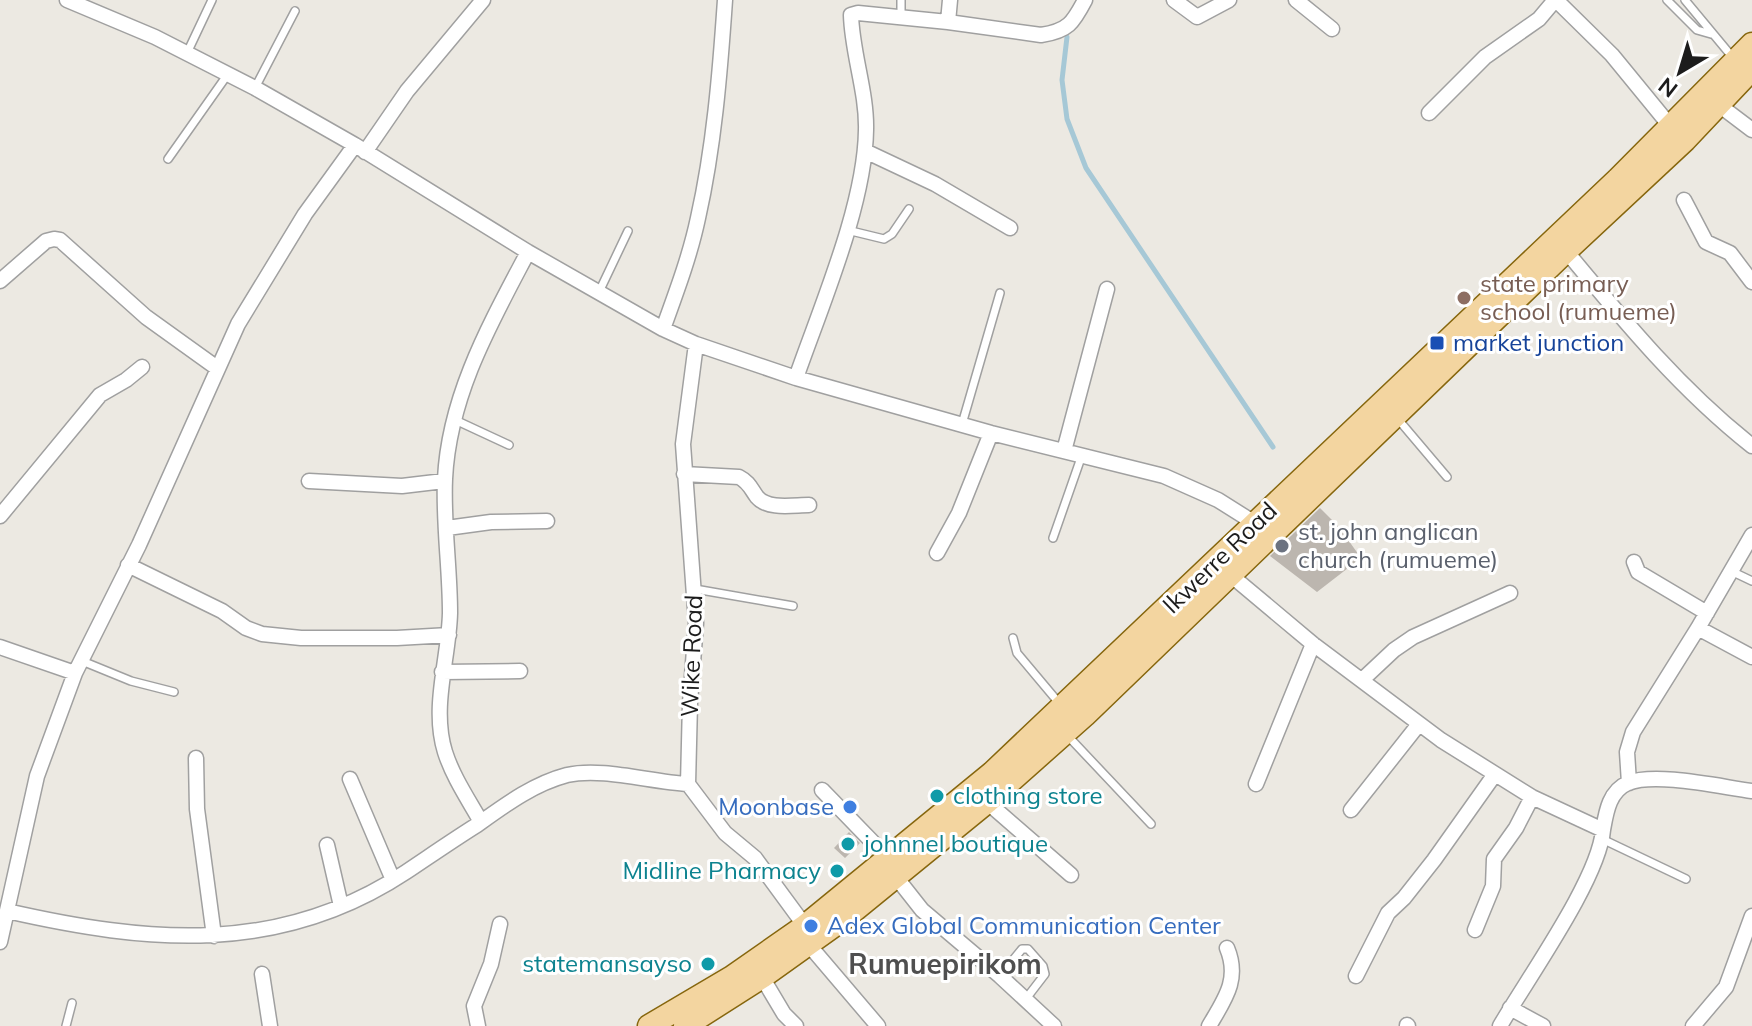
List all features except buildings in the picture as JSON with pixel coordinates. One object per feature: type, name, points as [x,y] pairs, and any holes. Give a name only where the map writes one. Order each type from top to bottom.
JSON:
[{"type":"main road","name":"Ikwerre Road","points":[[1264,529],[1395,416],[1719,105],[1744,65],[1752,44]]},
{"type":"main road","name":"Ikwerre Road","points":[[893,868],[992,773],[1223,568],[1671,127],[1744,65]]},
{"type":"main road","name":"Ikwerre Road","points":[[685,1026],[762,977],[807,935],[893,868],[987,802],[1064,733],[1223,568]]},
{"type":"main road","name":"Ikwerre Road","points":[[649,1026],[807,935]]},
{"type":"street","points":[[67,0],[187,53],[255,88],[360,148],[528,252],[663,329],[696,344],[796,378],[991,433],[1164,476],[1218,500],[1264,529]]},
{"type":"street","points":[[0,942],[6,902],[37,776],[78,667],[238,324],[305,214],[483,0]]},
{"type":"street","points":[[663,329],[701,205],[721,68],[725,0]]},
{"type":"street","points":[[948,22],[950,0]]},
{"type":"street","points":[[796,378],[847,230],[865,151],[866,126],[851,15],[901,17],[1027,34],[1053,34],[1072,25],[1085,0]]},
{"type":"street","points":[[1174,0],[1197,17],[1229,0]]},
{"type":"street","points":[[1296,0],[1332,29]]},
{"type":"street","points":[[1429,113],[1485,57],[1539,19],[1556,0],[1612,55],[1671,127]]},
{"type":"street","points":[[1719,105],[1752,130]]},
{"type":"street","points":[[865,151],[935,184],[1010,228]]},
{"type":"street","points":[[1684,200],[1706,242],[1730,253],[1752,282]]},
{"type":"street","points":[[0,281],[46,241],[60,240],[146,317],[217,368]]},
{"type":"street","points":[[1566,251],[1643,343],[1692,395],[1752,446]]},
{"type":"street","points":[[481,822],[454,775],[444,749],[440,723],[442,672],[449,635],[450,581],[444,481],[453,419],[479,347],[528,252]]},
{"type":"street","points":[[1064,451],[1107,289]]},
{"type":"street","name":"Wike Road","points":[[688,784],[696,623],[683,444],[696,344]]},
{"type":"street","points":[[0,516],[100,395],[142,367]]},
{"type":"street","points":[[937,553],[959,513],[991,433]]},
{"type":"street","points":[[684,474],[739,477],[747,481],[759,500],[768,505],[809,505]]},
{"type":"street","points":[[309,481],[402,486],[444,481]]},
{"type":"street","points":[[447,528],[491,522],[547,521]]},
{"type":"street","points":[[1629,783],[1627,752],[1633,732],[1752,535]]},
{"type":"street","points":[[1634,562],[1638,572],[1707,613]]},
{"type":"street","points":[[128,565],[262,634],[301,638],[449,635]]},
{"type":"street","points":[[1223,568],[1313,644],[1419,724],[1532,797],[1603,834]]},
{"type":"street","points":[[1362,680],[1413,637],[1510,593]]},
{"type":"street","points":[[1698,628],[1752,657]]},
{"type":"street","points":[[1256,784],[1313,644]]},
{"type":"street","points":[[0,647],[78,667]]},
{"type":"street","points":[[442,672],[520,671]]},
{"type":"street","points":[[1351,810],[1419,724]]},
{"type":"street","points":[[196,758],[197,809],[214,936]]},
{"type":"street","points":[[6,902],[115,932],[163,936],[252,933],[341,906],[393,880],[509,801],[564,776],[595,772],[656,783],[688,784],[725,833],[755,858],[807,935],[878,1026]]},
{"type":"street","points":[[1356,976],[1388,913],[1434,860],[1495,774]]},
{"type":"street","points":[[350,779],[393,880]]},
{"type":"street","points":[[1500,1026],[1574,902],[1601,847],[1606,808],[1613,796],[1629,783],[1657,779],[1752,791]]},
{"type":"street","points":[[822,790],[893,868],[922,910],[1054,1026]]},
{"type":"street","points":[[1475,930],[1493,886],[1494,859],[1516,828],[1532,797]]},
{"type":"street","points":[[987,802],[1071,875]]},
{"type":"street","points":[[327,845],[341,906]]},
{"type":"street","points":[[1693,1026],[1726,987],[1752,916]]},
{"type":"street","points":[[478,1026],[474,1006],[491,964],[500,924]]},
{"type":"street","points":[[1209,1026],[1230,985],[1233,964],[1227,948]]},
{"type":"street","points":[[262,974],[270,1026]]},
{"type":"street","points":[[762,977],[784,1014],[796,1026]]},
{"type":"street","points":[[1510,1008],[1543,1026]]},
{"type":"lane","points":[[187,53],[212,0]]},
{"type":"lane","points":[[901,0],[901,17]]},
{"type":"lane","points":[[1667,0],[1697,30],[1711,34]]},
{"type":"lane","points":[[1685,0],[1706,23],[1711,34],[1744,65]]},
{"type":"lane","points":[[255,88],[295,11]]},
{"type":"lane","points":[[168,159],[228,74]]},
{"type":"lane","points":[[847,230],[884,239],[892,234],[909,209]]},
{"type":"lane","points":[[599,292],[628,231]]},
{"type":"lane","points":[[962,424],[1000,293]]},
{"type":"lane","points":[[1395,416],[1447,477]]},
{"type":"lane","points":[[453,419],[509,445]]},
{"type":"lane","points":[[1053,538],[1082,455]]},
{"type":"lane","points":[[1731,571],[1752,581]]},
{"type":"lane","points":[[695,589],[793,606]]},
{"type":"lane","points":[[1013,638],[1017,653],[1064,708]]},
{"type":"lane","points":[[78,667],[174,692]]},
{"type":"lane","points":[[1064,733],[1151,824]]},
{"type":"lane","points":[[1603,834],[1686,879]]},
{"type":"lane","points":[[1000,976],[1016,954],[1028,949],[1043,966],[1045,974],[1025,1000]]},
{"type":"lane","points":[[66,1026],[72,1003]]},
{"type":"waterway","points":[[1067,37],[1062,80],[1067,119],[1086,168],[1273,447]]},
{"type":"place","name":"state primary school (rumueme)","points":[[1464,298]]},
{"type":"place","name":"market junction","points":[[1437,343]]},
{"type":"place","name":"st. john anglican church (rumueme)","points":[[1282,546]]},
{"type":"place","name":"clothing store","points":[[937,796]]},
{"type":"place","name":"Moonbase","points":[[850,807]]},
{"type":"place","name":"johnnel boutique","points":[[848,844]]},
{"type":"place","name":"Midline Pharmacy","points":[[837,871]]},
{"type":"place","name":"Adex Global Communication Center","points":[[811,926]]},
{"type":"place","name":"statemansayso","points":[[708,964]]},
{"type":"district","name":"Rumuepirikom","points":[[945,964]]}]
